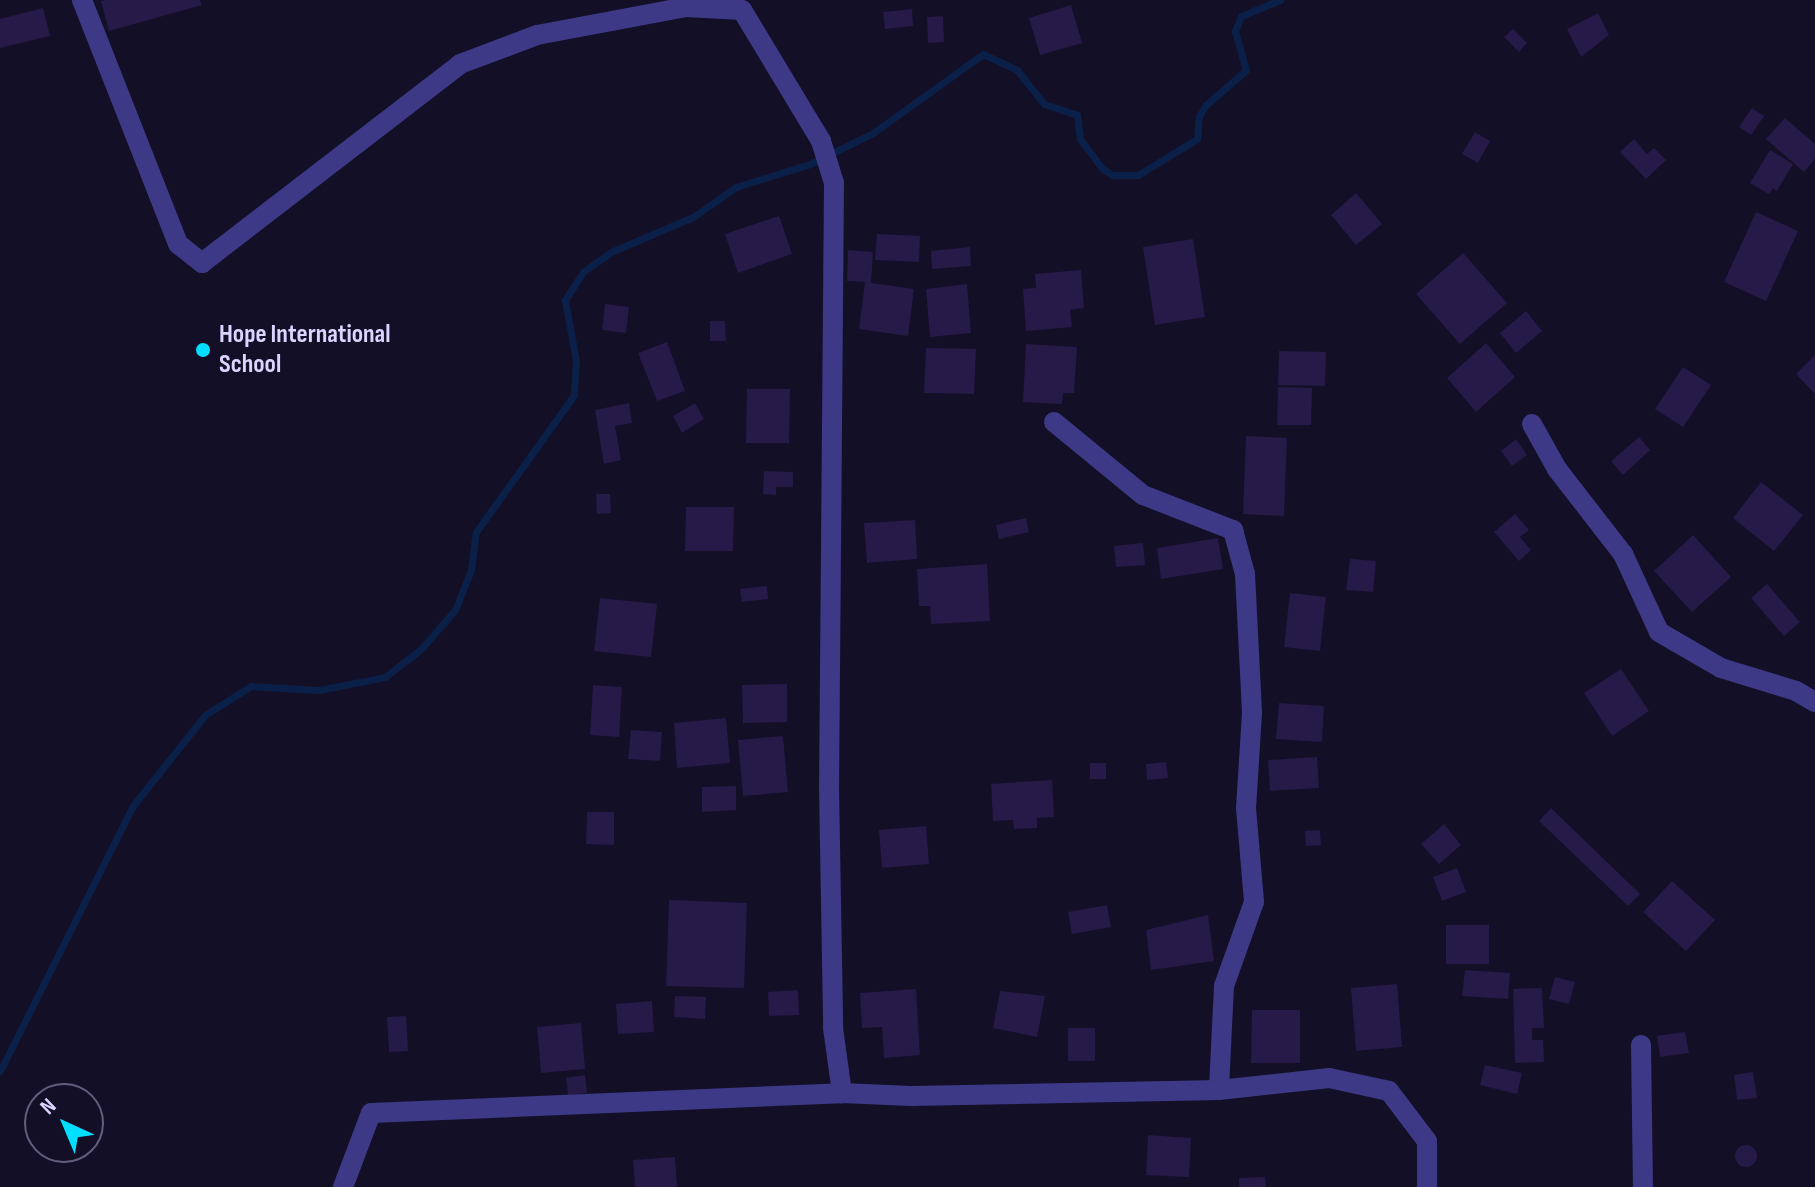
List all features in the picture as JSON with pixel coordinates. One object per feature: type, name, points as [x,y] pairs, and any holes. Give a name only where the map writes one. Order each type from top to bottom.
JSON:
[{"type":"street","points":[[82,0],[178,244],[202,263],[460,64],[537,35],[686,4],[742,10],[821,141],[834,183],[830,817],[833,1028],[842,1093]]},
{"type":"street","points":[[1054,422],[1143,495],[1233,530],[1245,574],[1252,713],[1246,808],[1254,902],[1224,986],[1219,1090]]},
{"type":"street","points":[[1532,424],[1557,469],[1623,554],[1659,632],[1721,668],[1796,691],[1815,702]]},
{"type":"street","points":[[1641,1045],[1643,1187]]},
{"type":"street","points":[[343,1187],[371,1113],[842,1093],[911,1096],[1219,1090],[1329,1078],[1389,1091],[1427,1141],[1427,1187]]},
{"type":"building","points":[[200,0],[202,5],[109,31],[101,1]]},
{"type":"building","points":[[1071,5],[1082,43],[1040,55],[1029,18]]},
{"type":"building","points":[[43,8],[50,36],[0,48],[0,19]]},
{"type":"building","points":[[912,9],[913,26],[885,29],[883,12]]},
{"type":"building","points":[[1598,13],[1609,35],[1581,57],[1567,29]]},
{"type":"building","points":[[943,16],[944,42],[928,43],[927,17]]},
{"type":"building","points":[[1513,29],[1527,43],[1519,52],[1504,37]]},
{"type":"building","points":[[1752,108],[1764,116],[1751,135],[1739,127]]},
{"type":"building","points":[[1785,118],[1815,144],[1815,159],[1804,172],[1766,139]]},
{"type":"building","points":[[1475,132],[1490,141],[1478,163],[1462,154]]},
{"type":"building","points":[[1634,139],[1647,154],[1654,148],[1666,160],[1646,179],[1620,152]]},
{"type":"building","points":[[1770,150],[1793,164],[1777,191],[1773,188],[1769,194],[1750,183]]},
{"type":"building","points":[[1356,193],[1382,224],[1356,245],[1331,215]]},
{"type":"building","points":[[1756,212],[1798,231],[1766,301],[1724,282]]},
{"type":"building","points":[[779,216],[792,254],[738,273],[725,234]]},
{"type":"building","points":[[877,234],[920,236],[919,262],[875,260]]},
{"type":"building","points":[[1193,239],[1205,317],[1155,325],[1143,247]]},
{"type":"building","points":[[970,247],[971,266],[932,269],[931,251]]},
{"type":"building","points":[[848,250],[873,252],[871,283],[914,289],[908,336],[859,329],[865,282],[847,281]]},
{"type":"building","points":[[1463,253],[1507,303],[1460,344],[1416,294]]},
{"type":"building","points":[[1081,270],[1084,308],[1070,310],[1072,327],[1026,331],[1023,289],[1036,288],[1035,274]]},
{"type":"building","points":[[967,284],[971,333],[930,337],[926,289]]},
{"type":"building","points":[[605,304],[629,307],[626,333],[602,330]]},
{"type":"building","points":[[1526,311],[1542,331],[1516,353],[1500,333]]},
{"type":"building","points":[[710,321],[725,321],[726,341],[710,341]]},
{"type":"building","points":[[667,342],[685,391],[657,401],[638,353]]},
{"type":"building","points":[[1486,343],[1515,377],[1476,412],[1447,378]]},
{"type":"building","points":[[1026,344],[1077,347],[1074,393],[1063,393],[1062,404],[1023,402]]},
{"type":"building","points":[[926,348],[976,349],[974,394],[924,393]]},
{"type":"building","points":[[1279,351],[1326,352],[1325,386],[1278,385]]},
{"type":"building","points":[[1815,355],[1815,394],[1796,374]]},
{"type":"building","points":[[1683,367],[1711,385],[1683,427],[1655,409]]},
{"type":"building","points":[[1278,387],[1312,388],[1311,425],[1277,425]]},
{"type":"building","points":[[747,389],[790,389],[789,443],[746,443]]},
{"type":"building","points":[[629,403],[632,423],[615,426],[621,460],[604,464],[595,410]]},
{"type":"building","points":[[695,403],[704,419],[682,433],[673,416]]},
{"type":"building","points":[[1246,436],[1287,438],[1284,516],[1243,514]]},
{"type":"building","points":[[1639,437],[1650,450],[1623,475],[1611,461]]},
{"type":"building","points":[[1516,439],[1527,455],[1512,466],[1501,451]]},
{"type":"building","points":[[764,471],[793,472],[793,487],[776,487],[776,495],[763,494]]},
{"type":"building","points":[[1761,482],[1803,515],[1774,551],[1733,518]]},
{"type":"building","points":[[596,494],[610,494],[611,513],[597,514]]},
{"type":"building","points":[[686,507],[734,507],[733,551],[685,551]]},
{"type":"building","points":[[1515,514],[1529,530],[1520,537],[1531,550],[1519,561],[1494,532]]},
{"type":"building","points":[[1026,518],[1029,532],[999,539],[996,525]]},
{"type":"building","points":[[915,520],[917,559],[867,563],[864,523]]},
{"type":"building","points":[[1693,535],[1731,577],[1692,612],[1654,571]]},
{"type":"building","points":[[1218,538],[1223,569],[1161,579],[1157,548]]},
{"type":"building","points":[[1143,543],[1145,565],[1116,567],[1114,546]]},
{"type":"building","points":[[1350,559],[1376,561],[1373,592],[1346,590]]},
{"type":"building","points":[[987,564],[990,621],[931,624],[930,606],[919,606],[917,569]]},
{"type":"building","points":[[1767,584],[1800,622],[1784,636],[1751,598]]},
{"type":"building","points":[[767,586],[768,599],[742,602],[740,589]]},
{"type":"building","points":[[1290,593],[1326,597],[1320,651],[1284,647]]},
{"type":"building","points":[[600,598],[657,604],[651,657],[594,651]]},
{"type":"building","points":[[1621,669],[1649,711],[1612,736],[1584,693]]},
{"type":"building","points":[[787,684],[787,722],[743,723],[742,685]]},
{"type":"building","points":[[593,685],[622,687],[619,737],[590,735]]},
{"type":"building","points":[[1279,703],[1324,706],[1322,742],[1276,739]]},
{"type":"building","points":[[726,718],[730,763],[677,768],[674,723]]},
{"type":"building","points":[[631,730],[662,732],[660,761],[628,759]]},
{"type":"building","points":[[783,736],[788,792],[743,796],[738,740]]},
{"type":"building","points":[[1317,757],[1319,788],[1270,791],[1268,760]]},
{"type":"building","points":[[1166,762],[1168,778],[1147,780],[1146,764]]},
{"type":"building","points":[[1090,763],[1106,763],[1106,779],[1090,779]]},
{"type":"building","points":[[1052,780],[1054,817],[1037,818],[1037,828],[1014,829],[1013,820],[993,821],[991,784]]},
{"type":"building","points":[[736,786],[736,810],[702,812],[702,787]]},
{"type":"building","points":[[1551,808],[1640,894],[1628,906],[1539,821]]},
{"type":"building","points":[[587,812],[614,812],[614,845],[586,844]]},
{"type":"building","points":[[1444,824],[1461,845],[1439,864],[1421,844]]},
{"type":"building","points":[[926,826],[929,864],[882,868],[879,830]]},
{"type":"building","points":[[1320,830],[1321,845],[1306,846],[1305,831]]},
{"type":"building","points":[[1457,868],[1466,892],[1442,901],[1433,877]]},
{"type":"building","points":[[1672,881],[1715,920],[1686,951],[1643,912]]},
{"type":"building","points":[[669,900],[747,903],[744,988],[666,986]]},
{"type":"building","points":[[1107,905],[1111,927],[1072,934],[1068,912]]},
{"type":"building","points":[[1208,915],[1214,961],[1151,970],[1146,930]]},
{"type":"building","points":[[1446,925],[1489,925],[1489,964],[1446,964]]},
{"type":"building","points":[[1465,970],[1510,973],[1508,999],[1462,996]]},
{"type":"building","points":[[1555,977],[1575,982],[1569,1004],[1549,999]]},
{"type":"building","points":[[1397,984],[1402,1047],[1356,1051],[1351,988]]},
{"type":"building","points":[[1542,988],[1544,1028],[1532,1028],[1532,1040],[1543,1040],[1544,1062],[1515,1063],[1513,989]]},
{"type":"building","points":[[916,989],[920,1055],[884,1058],[882,1027],[862,1028],[860,993]]},
{"type":"building","points":[[798,990],[799,1015],[769,1016],[768,992]]},
{"type":"building","points":[[1000,991],[1045,996],[1037,1037],[993,1028]]},
{"type":"building","points":[[675,996],[706,997],[705,1019],[674,1017]]},
{"type":"building","points":[[652,1001],[654,1032],[618,1034],[616,1004]]},
{"type":"building","points":[[1252,1010],[1300,1010],[1300,1063],[1251,1063]]},
{"type":"building","points":[[406,1016],[408,1051],[389,1052],[387,1017]]},
{"type":"building","points":[[581,1023],[585,1069],[541,1073],[537,1027]]},
{"type":"building","points":[[1068,1028],[1095,1028],[1095,1061],[1068,1061]]},
{"type":"building","points":[[1685,1032],[1689,1053],[1660,1057],[1657,1036]]},
{"type":"building","points":[[1485,1065],[1522,1073],[1517,1094],[1480,1085]]},
{"type":"building","points":[[1753,1072],[1757,1098],[1737,1100],[1734,1075]]},
{"type":"building","points":[[585,1075],[587,1093],[568,1095],[566,1078]]},
{"type":"building","points":[[1148,1135],[1191,1138],[1189,1177],[1146,1175]]},
{"type":"building","points":[[1746,1145],[1754,1148],[1757,1156],[1754,1164],[1746,1167],[1738,1164],[1735,1156],[1738,1148]]},
{"type":"building","points":[[675,1157],[677,1187],[635,1187],[633,1160]]},
{"type":"building","points":[[1265,1177],[1266,1187],[1239,1187],[1239,1178]]},
{"type":"waterway","points":[[0,1071],[132,807],[205,715],[251,686],[319,690],[385,677],[421,649],[455,610],[471,570],[476,532],[574,395],[576,361],[565,300],[584,271],[611,252],[693,217],[736,187],[810,164],[873,133],[983,54],[1017,70],[1044,104],[1077,115],[1080,139],[1103,169],[1113,175],[1138,175],[1197,139],[1199,116],[1206,105],[1246,70],[1235,31],[1241,16],[1280,0]]},
{"type":"place","name":"Hope International School","points":[[203,350]]}]
